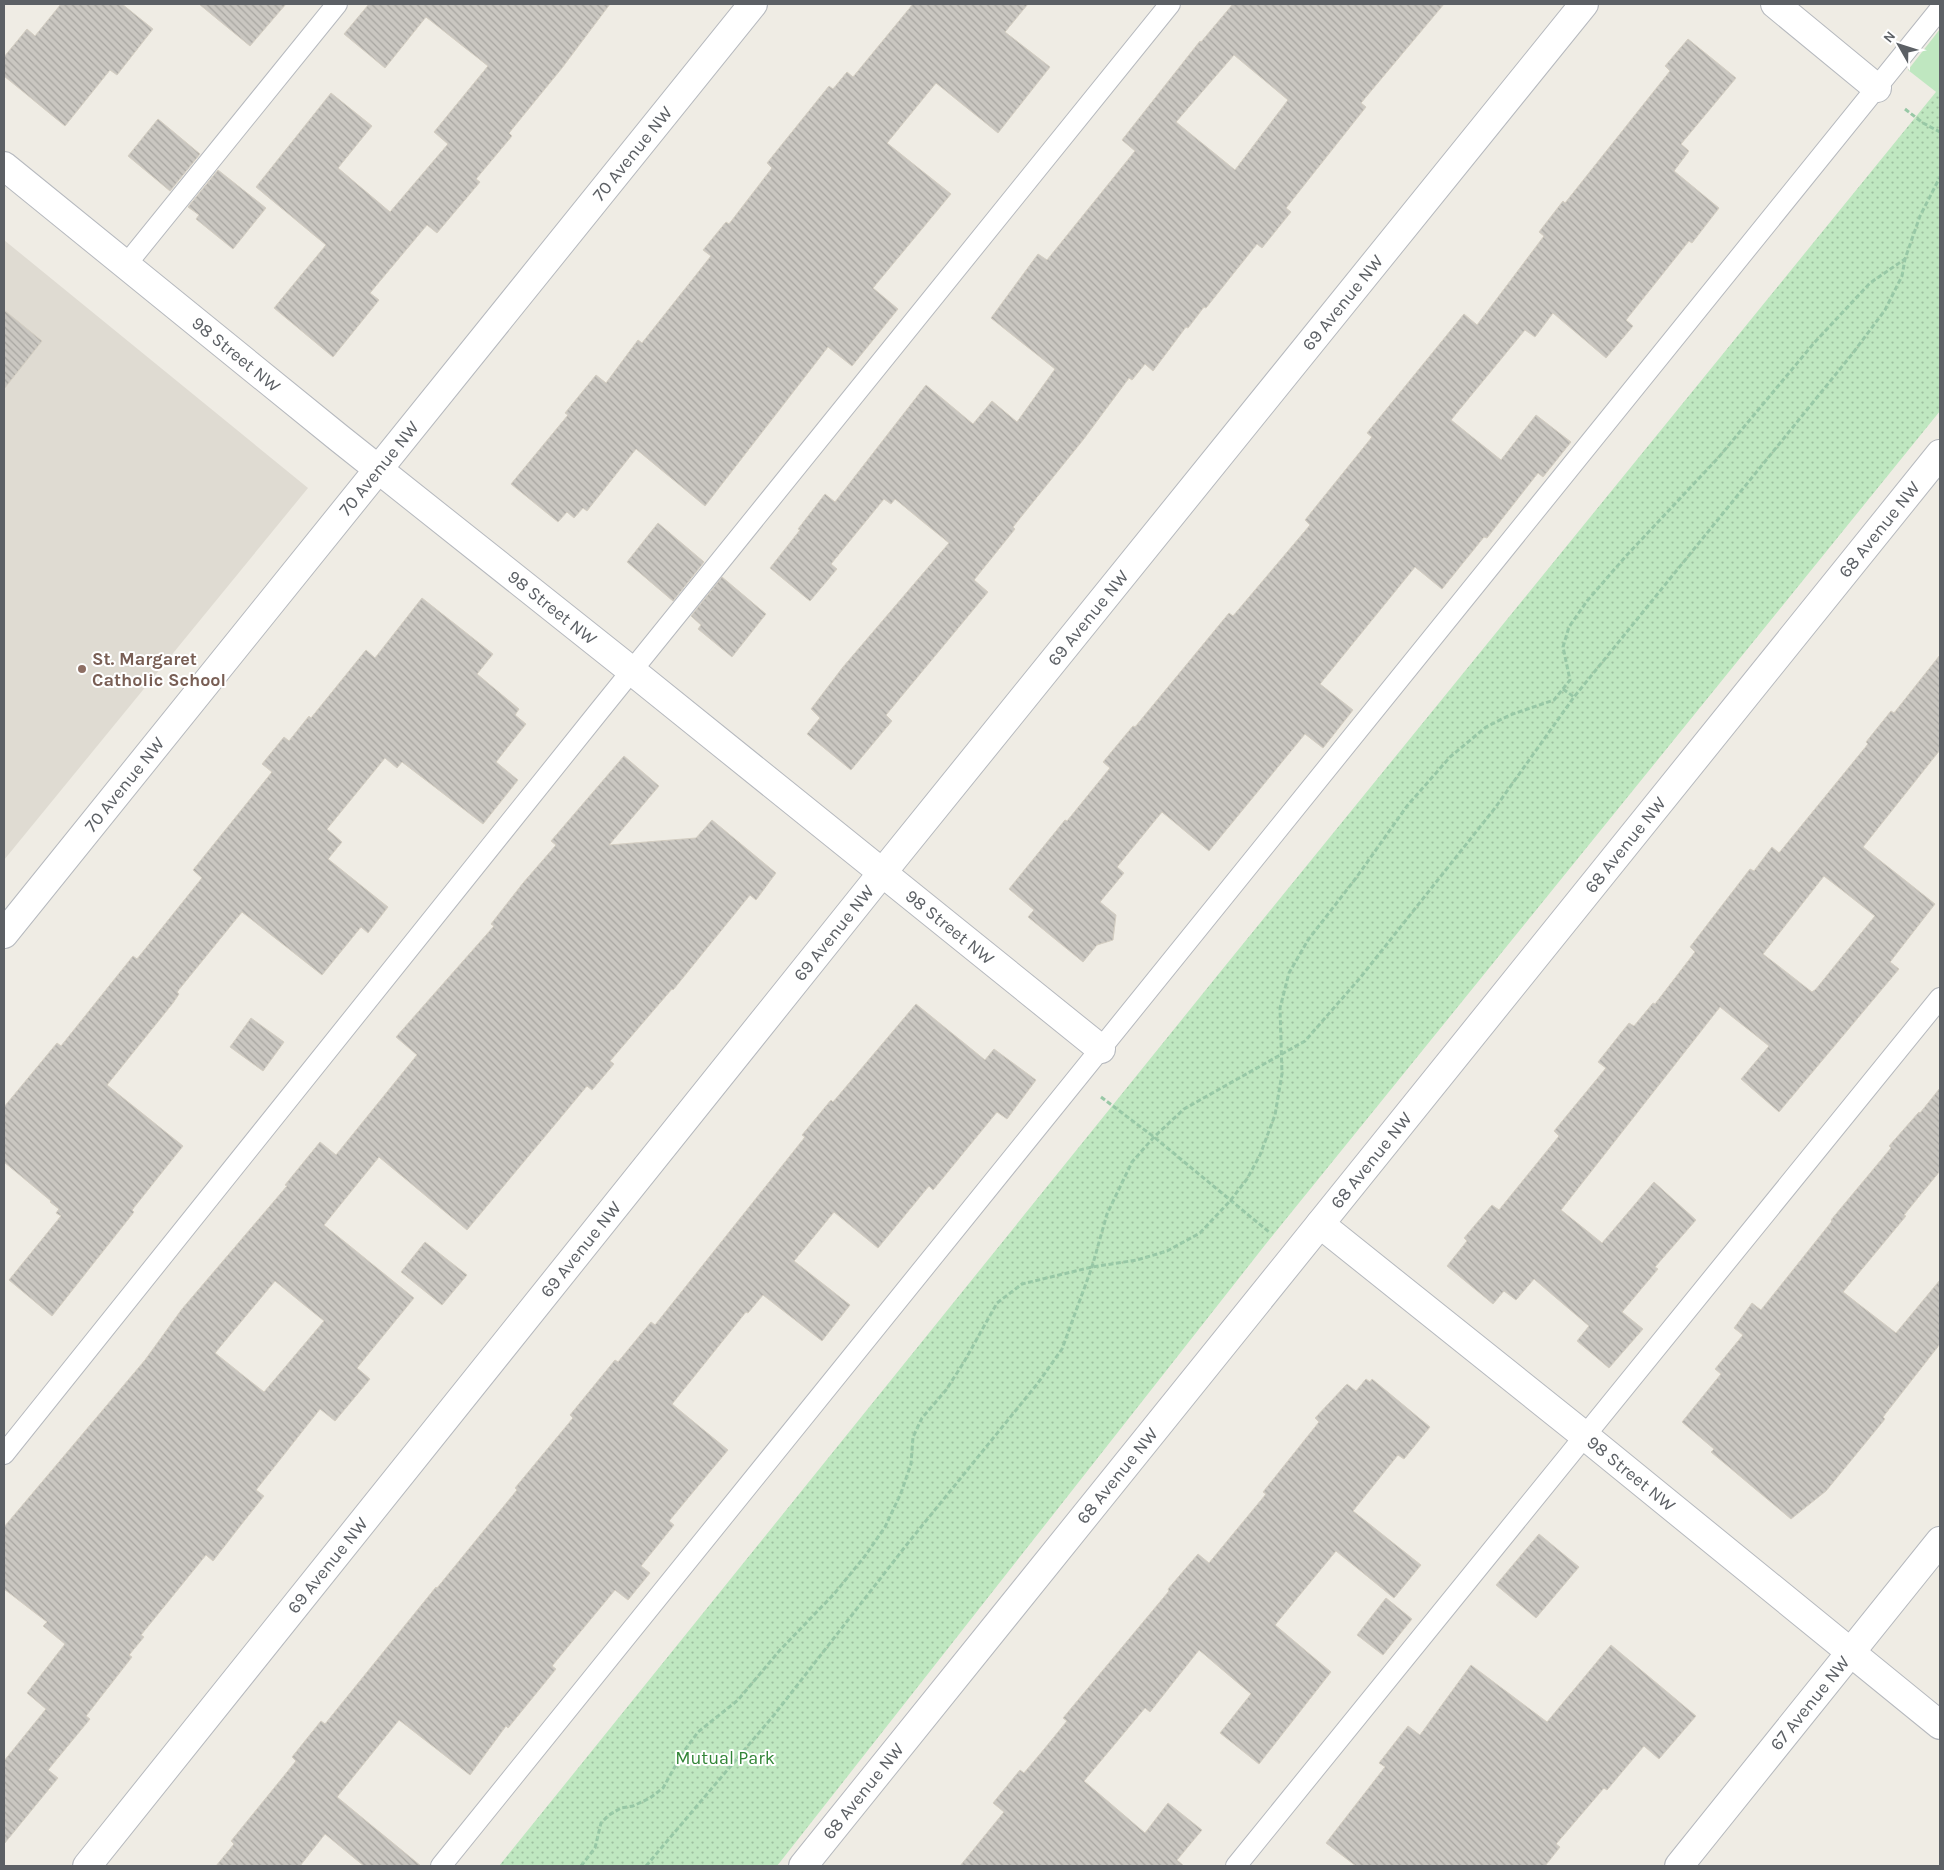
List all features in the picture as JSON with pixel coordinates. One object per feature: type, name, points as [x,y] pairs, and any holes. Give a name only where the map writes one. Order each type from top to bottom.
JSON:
[{"type":"street","name":"70 Avenue NW","points":[[4,934],[753,4]]},
{"type":"street","name":"69 Avenue NW","points":[[87,1866],[882,873],[1584,4]]},
{"type":"street","points":[[1775,4],[1877,88]]},
{"type":"street","name":"98 Street NW","points":[[4,166],[378,470],[632,671],[1101,1049]]},
{"type":"street","name":"68 Avenue NW","points":[[804,1866],[1940,454]]},
{"type":"street","name":"98 Street NW","points":[[1320,1224],[1585,1436],[1940,1726]]},
{"type":"street","name":"67 Avenue NW","points":[[1679,1866],[1940,1541]]},
{"type":"lane","points":[[125,266],[337,4]]},
{"type":"lane","points":[[4,1454],[1170,4]]},
{"type":"lane","points":[[441,1866],[1940,9]]},
{"type":"lane","points":[[1236,1866],[1940,998]]},
{"type":"path","points":[[1877,88],[1923,123],[1940,132]]},
{"type":"path","points":[[646,1866],[774,1715],[908,1543],[1038,1383],[1062,1349],[1092,1266],[1107,1214],[1132,1162],[1154,1137],[1184,1109],[1305,1041],[1360,978],[1495,808],[1574,697],[1853,353],[1885,310],[1902,276],[1905,259],[1920,216],[1940,177]]},
{"type":"path","points":[[581,1866],[595,1848],[601,1823],[621,1808],[633,1806],[650,1798],[662,1788],[682,1754],[698,1732],[738,1700],[780,1650],[834,1594],[865,1556],[885,1528],[901,1493],[911,1464],[913,1437],[922,1418],[955,1376],[997,1303],[1022,1284],[1092,1266],[1137,1260],[1167,1251],[1200,1233],[1230,1201],[1247,1179],[1260,1155],[1275,1115],[1282,1074],[1280,1008],[1289,973],[1308,940],[1356,878],[1407,806],[1450,757],[1486,727],[1510,714],[1554,700],[1564,689],[1570,680],[1563,647],[1570,627],[1587,601],[1626,556],[1718,458],[1814,343],[1870,282],[1905,259]]},
{"type":"path","points":[[1564,689],[1574,697]]},
{"type":"path","points":[[1076,1079],[1154,1137],[1271,1233]]},
{"type":"shaded area","name":"St. Margaret Catholic School","points":[[4,240],[308,488],[4,860]]},
{"type":"green space","points":[[1940,29],[1940,95],[1908,70]]},
{"type":"green space","name":"Mutual Park","points":[[1940,87],[1940,411],[1265,1245],[777,1866],[499,1866],[1221,971]]},
{"type":"building","points":[[61,4],[122,4],[153,29],[117,75],[110,70],[65,126],[4,76],[4,57],[27,29],[35,36]]},
{"type":"building","points":[[199,4],[286,4],[250,46]]},
{"type":"building","points":[[369,4],[610,4],[562,68],[509,133],[512,136],[476,179],[480,182],[437,233],[427,225],[370,293],[379,300],[333,357],[274,308],[326,245],[256,187],[331,93],[372,126],[338,168],[390,212],[448,144],[434,132],[488,66],[426,17],[385,68],[344,34]]},
{"type":"building","points":[[913,4],[1028,4],[1005,32],[1050,67],[998,133],[936,83],[887,143],[951,194],[873,288],[898,309],[852,366],[828,347],[705,506],[636,449],[587,511],[583,508],[574,518],[567,512],[558,522],[511,484],[568,415],[565,413],[596,375],[606,383],[638,340],[642,343],[711,256],[703,250],[726,222],[729,224],[772,168],[767,163],[829,86],[833,89],[847,72],[853,77]]},
{"type":"building","points":[[1233,4],[1444,4],[1361,103],[1366,107],[1286,208],[1291,212],[1262,248],[1257,244],[1206,308],[1204,307],[1188,328],[1186,327],[1153,371],[1145,364],[1132,380],[1129,378],[1083,440],[1013,527],[1015,529],[974,580],[988,592],[886,715],[892,721],[851,770],[807,734],[820,718],[811,709],[843,667],[949,543],[895,499],[891,504],[884,499],[831,564],[837,569],[810,601],[770,568],[825,494],[835,502],[926,385],[973,424],[992,401],[1017,422],[1055,369],[991,318],[1038,254],[1047,260],[1135,151],[1122,140]],"holes":[[[1234,55],[1288,100],[1235,170],[1176,122]]]},
{"type":"building","points":[[1688,39],[1736,78],[1681,144],[1689,151],[1674,171],[1719,208],[1692,243],[1689,241],[1626,320],[1633,326],[1606,358],[1553,313],[1535,337],[1525,330],[1451,420],[1501,460],[1536,415],[1571,442],[1543,477],[1538,473],[1487,538],[1484,537],[1442,589],[1415,567],[1320,684],[1353,710],[1323,748],[1305,734],[1209,851],[1162,812],[1117,867],[1124,873],[1100,902],[1116,915],[1113,940],[1097,945],[1083,962],[1028,917],[1034,910],[1009,889],[1110,768],[1103,762],[1133,726],[1135,727],[1229,613],[1233,616],[1310,525],[1305,520],[1372,437],[1367,433],[1464,314],[1477,325],[1544,236],[1539,232],[1563,201],[1565,203],[1670,71],[1665,66]]},
{"type":"building","points":[[158,119],[200,154],[170,191],[128,156]]},
{"type":"building","points":[[218,170],[266,208],[233,249],[196,219],[199,215],[188,207]]},
{"type":"building","points":[[4,310],[42,341],[4,389]]},
{"type":"building","points":[[658,523],[704,562],[673,601],[627,562]]},
{"type":"building","points":[[722,577],[766,614],[732,657],[698,629],[701,625],[691,616]]},
{"type":"building","points":[[422,598],[493,654],[477,674],[519,709],[515,715],[526,724],[496,762],[518,780],[483,824],[402,762],[397,768],[385,758],[327,829],[342,842],[328,859],[388,907],[368,933],[361,927],[322,975],[242,912],[177,992],[179,994],[173,1003],[107,1085],[183,1146],[52,1316],[9,1280],[61,1216],[56,1213],[59,1209],[51,1201],[4,1162],[4,1107],[57,1043],[61,1046],[133,956],[137,959],[202,878],[193,870],[272,772],[262,764],[284,737],[289,741],[309,716],[311,718],[366,650],[375,658]]},
{"type":"building","points":[[1940,655],[1940,750],[1863,847],[1935,904],[1890,962],[1899,969],[1779,1112],[1741,1079],[1769,1046],[1720,1007],[1561,1210],[1602,1243],[1654,1182],[1696,1220],[1655,1267],[1658,1269],[1622,1312],[1643,1329],[1609,1368],[1577,1341],[1589,1326],[1534,1279],[1516,1300],[1504,1291],[1493,1304],[1447,1266],[1467,1241],[1464,1238],[1492,1205],[1499,1210],[1559,1136],[1554,1131],[1606,1068],[1598,1062],[1629,1023],[1634,1026],[1653,1003],[1655,1004],[1695,952],[1690,947],[1750,869],[1754,871],[1772,847],[1779,853],[1868,744],[1866,742],[1891,711],[1894,713]],"holes":[[[1824,876],[1875,916],[1812,992],[1763,954]]]},
{"type":"building","points":[[624,756],[659,786],[609,845],[696,838],[712,820],[776,873],[756,900],[750,895],[673,990],[610,1061],[614,1064],[592,1090],[587,1086],[467,1230],[379,1157],[324,1225],[414,1298],[357,1368],[370,1379],[335,1421],[320,1409],[256,1490],[264,1496],[213,1561],[206,1555],[141,1635],[144,1637],[129,1655],[132,1657],[86,1716],[90,1719],[48,1770],[58,1778],[4,1844],[4,1761],[46,1709],[27,1693],[65,1644],[43,1626],[47,1622],[4,1589],[4,1527],[145,1360],[182,1309],[287,1186],[285,1185],[320,1142],[336,1155],[417,1055],[396,1037],[494,926],[491,924],[556,845],[551,841]],"holes":[[[275,1281],[324,1321],[264,1392],[215,1353]]]},
{"type":"building","points":[[916,1004],[985,1060],[994,1049],[1036,1080],[1007,1119],[997,1112],[933,1190],[929,1186],[878,1248],[834,1212],[794,1261],[850,1305],[822,1341],[763,1295],[748,1313],[746,1312],[672,1404],[728,1450],[669,1521],[674,1525],[641,1566],[650,1573],[628,1600],[615,1590],[552,1666],[556,1669],[508,1728],[506,1726],[470,1775],[399,1720],[337,1797],[421,1866],[364,1866],[325,1834],[300,1866],[216,1866],[234,1844],[231,1841],[296,1761],[292,1757],[321,1721],[325,1724],[517,1490],[515,1488],[573,1418],[570,1415],[615,1360],[618,1362],[651,1322],[655,1325],[805,1137],[802,1135],[831,1100],[833,1102]]},
{"type":"building","points":[[251,1018],[284,1042],[263,1071],[230,1047]]},
{"type":"building","points":[[1940,1088],[1940,1171],[1904,1215],[1906,1216],[1843,1292],[1896,1333],[1940,1280],[1940,1344],[1883,1417],[1885,1419],[1826,1491],[1791,1519],[1711,1452],[1714,1449],[1682,1422],[1721,1374],[1715,1369],[1743,1335],[1734,1328],[1752,1303],[1761,1310],[1831,1220],[1891,1148],[1889,1146]]},
{"type":"building","points":[[425,1242],[467,1275],[442,1305],[401,1272]]},
{"type":"building","points":[[1366,1379],[1370,1382],[1372,1379],[1430,1427],[1404,1459],[1398,1455],[1353,1511],[1421,1565],[1394,1598],[1336,1551],[1275,1625],[1331,1672],[1259,1764],[1220,1733],[1251,1694],[1199,1650],[1150,1712],[1145,1708],[1084,1781],[1145,1833],[1168,1803],[1202,1830],[1177,1860],[1184,1866],[960,1866],[1004,1812],[993,1803],[1020,1770],[1024,1773],[1045,1748],[1067,1721],[1063,1718],[1169,1591],[1168,1589],[1198,1554],[1209,1563],[1266,1494],[1263,1492],[1319,1422],[1315,1418],[1347,1384],[1356,1391]]},
{"type":"building","points":[[1539,1534],[1579,1567],[1536,1618],[1496,1585]]},
{"type":"building","points":[[1386,1598],[1412,1619],[1383,1655],[1357,1635]]},
{"type":"building","points":[[1611,1645],[1696,1716],[1659,1759],[1644,1746],[1607,1790],[1604,1788],[1556,1844],[1560,1847],[1545,1866],[1356,1866],[1326,1843],[1385,1767],[1379,1763],[1408,1726],[1420,1735],[1471,1665],[1547,1722]]},
{"type":"place","name":"St. Margaret Catholic School","points":[[82,669]]}]
